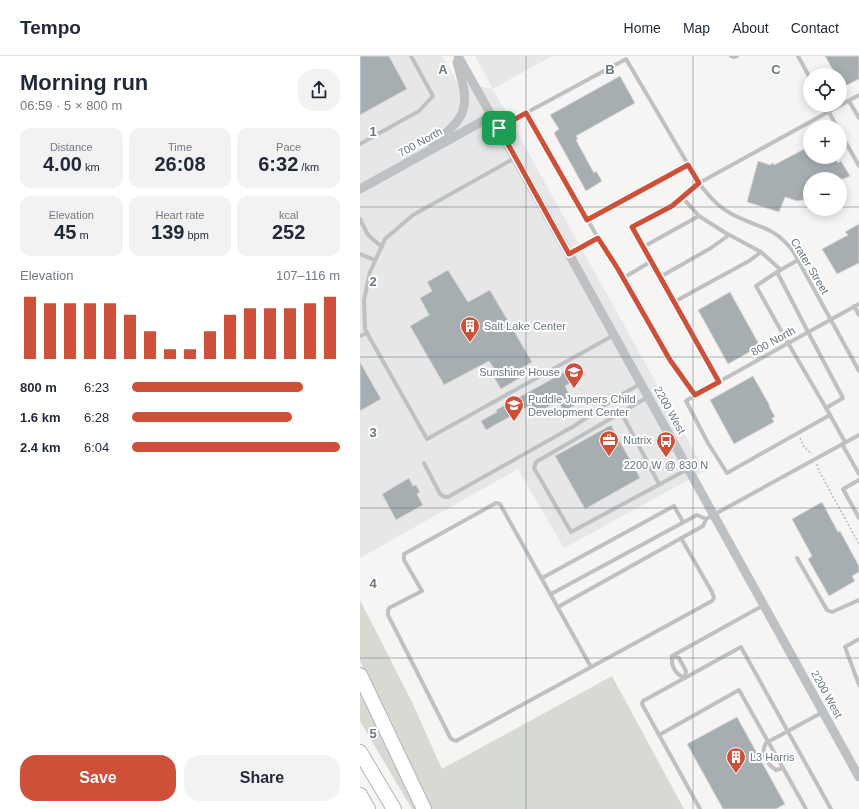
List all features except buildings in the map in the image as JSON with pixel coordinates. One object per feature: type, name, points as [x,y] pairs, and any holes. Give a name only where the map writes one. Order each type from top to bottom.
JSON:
[{"type":"highway","points":[[360,675],[424,809]]},
{"type":"highway","points":[[360,752],[394,809]]},
{"type":"highway","points":[[360,795],[368,809]]},
{"type":"street","name":"2200 West","points":[[457,56],[499,128],[641,383],[688,469],[710,517],[764,605],[859,777]]},
{"type":"street","points":[[423,154],[458,120],[464,106],[465,90],[457,56]]},
{"type":"street","name":"700 North","points":[[360,189],[492,116]]},
{"type":"lane","points":[[360,144],[419,111],[433,96],[411,56]]},
{"type":"lane","points":[[731,56],[737,56]]},
{"type":"lane","points":[[798,56],[805,68]]},
{"type":"lane","points":[[499,128],[626,57]]},
{"type":"lane","name":"Crater Street","points":[[626,57],[699,183],[720,208],[744,220],[773,231],[781,237],[793,251],[859,371]]},
{"type":"lane","points":[[859,95],[849,101],[859,118]]},
{"type":"lane","points":[[719,382],[632,227],[672,206],[699,183],[829,112],[833,120]]},
{"type":"lane","points":[[526,113],[670,360],[695,395],[686,401],[708,443],[727,472],[830,415]]},
{"type":"lane","points":[[847,145],[859,166]]},
{"type":"lane","points":[[515,158],[413,215],[385,239],[370,272],[364,300],[365,329],[367,333],[427,439],[614,336]]},
{"type":"lane","points":[[587,220],[688,165]]},
{"type":"lane","points":[[682,197],[699,216],[760,252],[779,271],[808,332],[844,398],[826,408]]},
{"type":"lane","points":[[643,247],[699,216]]},
{"type":"lane","points":[[360,219],[368,235],[382,246]]},
{"type":"lane","points":[[660,277],[711,248],[729,235]]},
{"type":"lane","points":[[569,254],[598,238]]},
{"type":"lane","points":[[674,302],[749,261],[760,252]]},
{"type":"lane","points":[[360,254],[375,260]]},
{"type":"lane","points":[[798,260],[756,286],[830,415],[859,474]]},
{"type":"lane","points":[[623,278],[652,262]]},
{"type":"lane","name":"800 North","points":[[695,395],[859,304]]},
{"type":"lane","points":[[854,306],[859,315]]},
{"type":"lane","points":[[360,336],[367,333]]},
{"type":"lane","points":[[424,463],[440,494],[448,497],[574,426],[641,383]]},
{"type":"lane","points":[[648,396],[536,462],[534,468],[570,532],[688,469]]},
{"type":"lane","points":[[621,412],[659,484]]},
{"type":"lane","points":[[558,607],[703,526],[710,517],[859,435]]},
{"type":"lane","points":[[859,480],[843,489],[859,518]]},
{"type":"lane","points":[[591,666],[502,506],[496,503],[404,554],[404,560],[422,591],[389,608],[388,615],[451,739],[456,741],[712,601],[714,598],[712,592],[681,538]]},
{"type":"lane","points":[[542,578],[674,506],[683,522]]},
{"type":"lane","points":[[551,594],[697,515],[710,517]]},
{"type":"lane","points":[[797,558],[827,610],[832,612],[859,600]]},
{"type":"lane","points":[[672,656],[764,605]]},
{"type":"lane","points":[[859,639],[845,647],[859,685]]},
{"type":"lane","points":[[700,809],[642,704],[642,701],[741,647],[832,809]]},
{"type":"lane","points":[[672,656],[678,658],[686,671],[685,678]]},
{"type":"lane","points":[[672,656],[671,663],[678,675],[685,678]]},
{"type":"lane","points":[[659,735],[739,690],[806,809]]},
{"type":"lane","points":[[783,768],[776,770],[767,762],[764,753],[766,743],[823,712]]},
{"type":"path","points":[[797,433],[804,447],[816,458],[819,471],[859,544]]},
{"type":"shaded area","points":[[360,56],[442,56],[457,82],[493,89],[705,471],[564,548],[518,469],[360,558]]},
{"type":"shaded area","points":[[475,56],[552,56],[493,89]]},
{"type":"shaded area","points":[[360,600],[411,700],[442,769],[612,676],[684,809],[432,809],[360,661]]},
{"type":"shaded area","points":[[360,689],[418,809],[412,809],[360,721]]},
{"type":"place","name":"Salt Lake Center","points":[[470,343]]},
{"type":"place","name":"Sunshine House","points":[[574,389]]},
{"type":"place","name":"Puddle Jumpers Child Development Center","points":[[514,422]]},
{"type":"place","name":"Nutrix","points":[[609,457]]},
{"type":"place","name":"2200 W @ 830 N","points":[[666,458]]},
{"type":"place","name":"L3 Harris","points":[[736,774]]},
{"type":"route","points":[[526,113],[587,220],[688,165],[699,183],[672,206],[632,227],[719,382],[695,395],[670,360],[618,269],[598,238],[569,254],[499,128],[526,113]]}]
